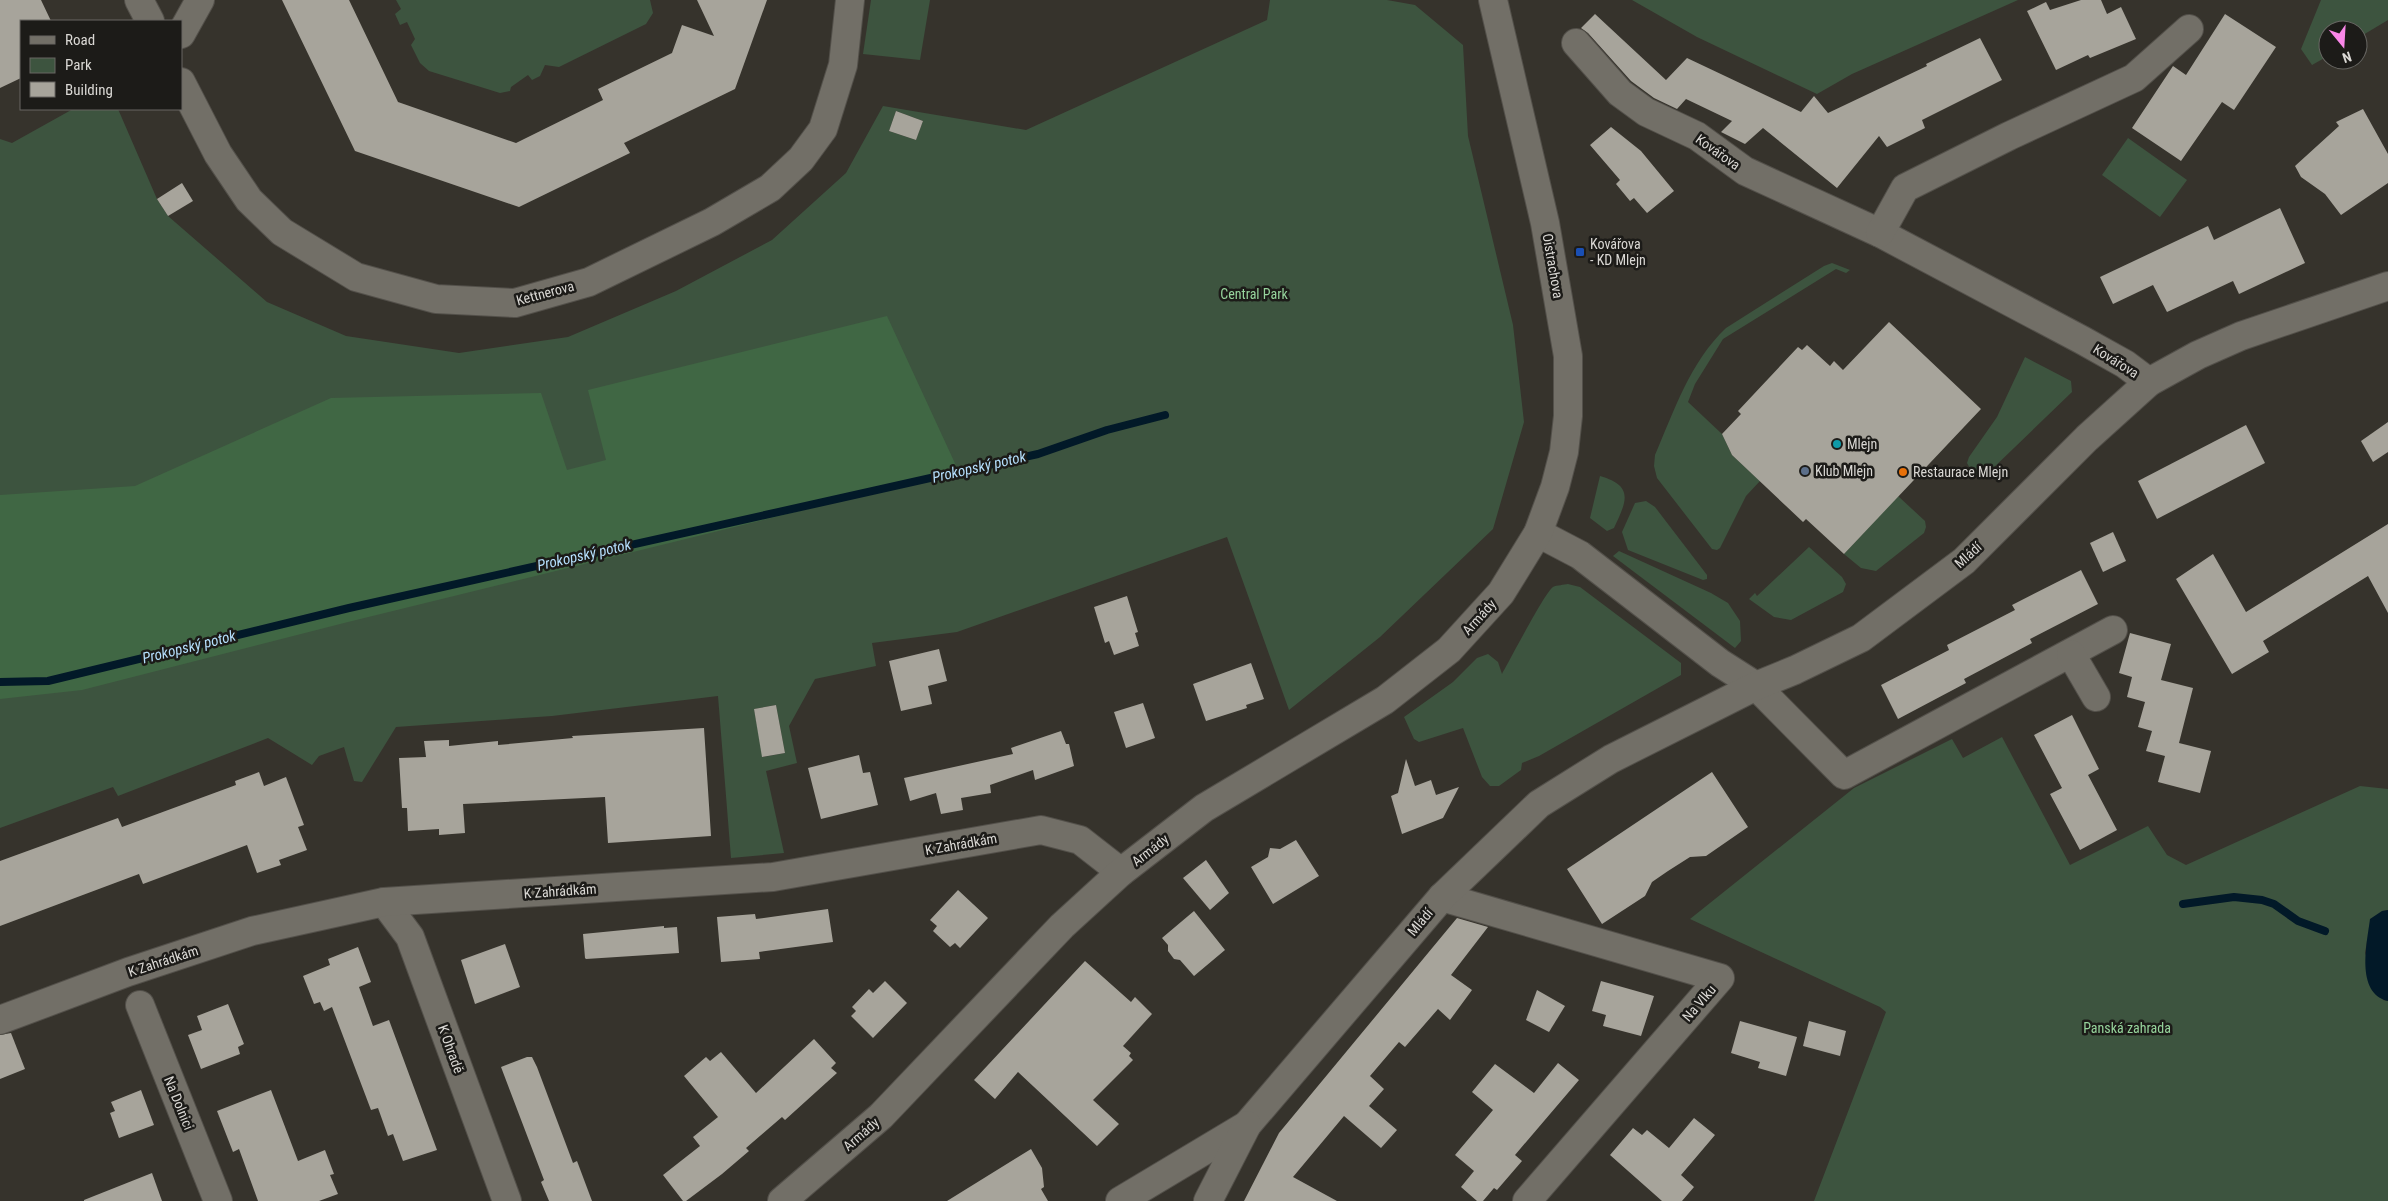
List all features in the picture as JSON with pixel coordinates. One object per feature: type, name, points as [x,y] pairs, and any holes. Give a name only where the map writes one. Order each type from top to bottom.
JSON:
[{"type":"street","points":[[139,0],[149,20]]},
{"type":"street","points":[[182,32],[200,0]]},
{"type":"street","name":"Kettnerova","points":[[182,84],[218,154],[250,200],[282,232],[356,277],[436,299],[515,303],[589,282],[712,222],[770,188],[800,159],[823,129],[843,65],[850,0]]},
{"type":"street","name":"Oistrachova","points":[[1493,0],[1545,223],[1568,356],[1568,416],[1564,452],[1555,487],[1538,533]]},
{"type":"street","points":[[1880,233],[1905,188],[2008,136],[2134,78],[2188,29]]},
{"type":"street","name":"Kovářova","points":[[1576,44],[1620,94],[1646,112],[1697,136],[1745,171],[1880,233],[2125,364],[2149,382],[2198,355],[2241,336],[2388,286]]},
{"type":"street","name":"Mládí","points":[[1120,1201],[1247,1125],[1442,897],[1539,804],[1611,759],[1756,686],[1795,670],[1861,638],[1964,561],[2087,438],[2149,382]]},
{"type":"street","points":[[1538,533],[1580,555],[1720,663],[1756,686],[1844,775],[2113,630]]},
{"type":"street","name":"Armády","points":[[782,1201],[881,1116],[1062,926],[1121,872],[1204,808],[1385,700],[1449,650],[1501,593],[1538,533]]},
{"type":"street","points":[[2071,654],[2096,696]]},
{"type":"street","name":"K Zahrádkám","points":[[0,1020],[128,972],[252,931],[384,902],[772,877],[1041,830],[1080,840],[1121,872]]},
{"type":"street","name":"Na Vlku","points":[[1442,897],[1720,978],[1527,1201]]},
{"type":"street","name":"K Ohradě","points":[[384,902],[410,937],[507,1201]]},
{"type":"street","name":"Na Dolnici","points":[[140,1005],[218,1201]]},
{"type":"street","points":[[1208,1201],[1247,1125]]},
{"type":"green space","points":[[396,0],[650,0],[653,13],[646,24],[559,67],[545,65],[540,76],[532,80],[528,75],[511,87],[510,91],[500,93],[429,71],[420,63],[411,45],[415,39],[407,22],[400,25],[395,14],[401,9]]},
{"type":"green space","points":[[871,0],[930,0],[920,60],[863,54]]},
{"type":"green space","name":"Central Park","points":[[1270,0],[1387,0],[1415,5],[1463,45],[1468,136],[1513,325],[1524,422],[1493,529],[1380,637],[1289,710],[1227,537],[957,632],[872,643],[876,666],[815,679],[789,726],[797,763],[766,771],[784,853],[731,858],[718,696],[552,716],[396,727],[362,782],[354,781],[344,747],[319,756],[312,765],[268,738],[118,796],[113,787],[0,828],[0,139],[12,143],[71,110],[118,110],[157,199],[168,216],[267,302],[346,336],[459,353],[568,337],[676,291],[772,240],[846,173],[883,106],[1026,130],[1267,20]],"holes":[[[896,111],[923,121],[916,140],[889,131]],[[776,705],[785,753],[763,757],[754,709]]]},
{"type":"green space","points":[[1632,0],[2018,0],[1852,74],[1817,94],[1697,37]]},
{"type":"green space","points":[[2321,0],[2388,0],[2388,20],[2368,32],[2368,20],[2318,20],[2318,62],[2312,65],[2301,49]]},
{"type":"green space","points":[[2128,138],[2187,180],[2160,217],[2102,175]]},
{"type":"green space","points":[[1832,263],[1850,270],[1846,273],[1836,269],[1723,339],[1695,384],[1688,402],[1722,434],[1732,455],[1760,481],[1746,496],[1720,548],[1717,550],[1712,549],[1657,478],[1654,466],[1655,455],[1669,421],[1684,388],[1702,356],[1726,328],[1824,266]]},
{"type":"green space","points":[[887,316],[959,472],[348,622],[82,690],[0,699],[0,495],[135,486],[331,398],[541,393],[567,470],[606,460],[588,390]]},
{"type":"green space","points":[[2025,357],[2071,381],[2072,392],[1988,473],[1981,476],[1973,474],[1967,463],[1969,457],[1997,417]]},
{"type":"green space","points":[[1600,476],[1619,485],[1625,496],[1622,510],[1614,528],[1607,531],[1590,518]]},
{"type":"green space","points":[[1898,496],[1925,521],[1924,533],[1876,571],[1861,568],[1844,554]]},
{"type":"green space","points":[[1646,501],[1655,507],[1707,575],[1707,579],[1703,580],[1628,550],[1622,532],[1635,503]]},
{"type":"green space","points":[[1809,547],[1842,577],[1846,584],[1843,592],[1791,620],[1774,617],[1749,599],[1755,593],[1757,596]]},
{"type":"green space","points":[[1619,551],[1711,593],[1728,603],[1740,621],[1741,641],[1735,648],[1613,556]]},
{"type":"green space","points":[[1568,584],[1580,587],[1681,663],[1681,675],[1539,756],[1522,763],[1521,770],[1499,786],[1490,786],[1482,777],[1463,728],[1419,742],[1414,739],[1404,717],[1453,682],[1477,658],[1488,654],[1498,662],[1502,674],[1535,613],[1549,592],[1555,586]]},
{"type":"green space","name":"Panská zahrada","points":[[2002,737],[2070,865],[2148,826],[2167,855],[2186,865],[2360,786],[2388,789],[2388,910],[2382,911],[2367,941],[2365,953],[2383,1000],[2388,1001],[2388,1201],[1814,1201],[1886,1012],[1880,1007],[1690,919],[1854,788],[1952,739],[1963,758]]},
{"type":"water","points":[[2388,910],[2388,1001],[2378,996],[2371,988],[2367,978],[2366,953],[2370,919],[2382,911]]},
{"type":"building","points":[[0,0],[41,0],[51,20],[20,20],[20,78],[0,88]]},
{"type":"building","points":[[282,0],[349,0],[398,102],[516,143],[603,100],[598,89],[672,53],[682,25],[714,36],[697,0],[767,0],[735,89],[624,143],[630,153],[519,207],[355,151]]},
{"type":"building","points":[[2081,0],[2101,0],[2107,14],[2121,7],[2136,39],[2090,58],[2088,55],[2056,70],[2027,11],[2046,2],[2050,10]]},
{"type":"building","points":[[1595,14],[1666,80],[1687,58],[1801,112],[1814,96],[1828,113],[1927,66],[1926,64],[1980,38],[2002,80],[1922,120],[1925,128],[1887,147],[1879,136],[1837,188],[1763,128],[1745,144],[1721,132],[1732,121],[1686,99],[1677,109],[1654,98],[1631,81],[1588,33],[1581,28]]},
{"type":"building","points":[[2225,14],[2276,47],[2234,110],[2222,102],[2181,161],[2132,128],[2173,66],[2186,75]]},
{"type":"building","points":[[2363,109],[2388,154],[2388,183],[2341,215],[2325,194],[2301,177],[2295,166],[2339,126],[2336,122]]},
{"type":"building","points":[[896,111],[923,121],[916,140],[889,131]]},
{"type":"building","points":[[1611,127],[1641,151],[1674,191],[1647,213],[1634,198],[1630,201],[1616,184],[1620,180],[1590,145]]},
{"type":"building","points":[[182,183],[193,201],[168,216],[157,199]]},
{"type":"building","points":[[2280,208],[2305,263],[2239,294],[2233,281],[2167,312],[2153,285],[2113,304],[2100,277],[2208,226],[2214,240]]},
{"type":"building","name":"Mlejn","points":[[1889,322],[1981,409],[1844,554],[1806,519],[1803,522],[1732,455],[1722,434],[1741,414],[1738,411],[1798,347],[1802,350],[1807,345],[1830,366],[1834,361],[1843,370]]},
{"type":"building","points":[[2388,422],[2388,452],[2373,462],[2361,441]]},
{"type":"building","points":[[2246,425],[2265,463],[2157,519],[2138,481]]},
{"type":"building","points":[[2388,524],[2388,613],[2368,576],[2263,641],[2269,652],[2232,674],[2176,579],[2213,554],[2246,612]]},
{"type":"building","points":[[2113,532],[2126,561],[2103,572],[2090,543]]},
{"type":"building","points":[[2081,570],[2098,604],[2030,639],[2032,643],[1964,679],[1966,683],[1898,719],[1881,685],[1949,650],[1947,645],[2015,610],[2012,605]]},
{"type":"building","points":[[1127,596],[1138,632],[1135,633],[1139,646],[1114,655],[1109,641],[1105,643],[1094,607]]},
{"type":"building","points":[[2130,633],[2171,644],[2161,680],[2193,688],[2179,743],[2211,751],[2200,793],[2158,782],[2165,756],[2146,751],[2152,731],[2138,727],[2145,702],[2127,697],[2132,677],[2119,673]]},
{"type":"building","points":[[939,649],[947,681],[928,686],[932,704],[901,711],[889,661]]},
{"type":"building","points":[[1251,663],[1264,699],[1246,705],[1247,708],[1206,721],[1193,684]]},
{"type":"building","points":[[1143,703],[1155,738],[1126,748],[1114,712]]},
{"type":"building","points":[[776,705],[785,753],[762,757],[754,709]]},
{"type":"building","points":[[2072,715],[2099,769],[2088,775],[2117,830],[2080,850],[2050,794],[2062,788],[2034,735]]},
{"type":"building","points":[[704,728],[711,836],[608,843],[605,797],[463,804],[465,833],[439,835],[439,829],[408,831],[407,808],[402,808],[399,758],[426,757],[424,741],[449,740],[449,746],[498,741],[498,745],[573,738],[572,736]]},
{"type":"building","points":[[1061,731],[1066,744],[1069,744],[1074,766],[1035,780],[1033,770],[990,785],[991,793],[961,798],[963,810],[941,814],[936,793],[910,801],[904,778],[1013,754],[1011,748]]},
{"type":"building","points":[[859,755],[863,773],[870,772],[878,805],[821,819],[808,768]]},
{"type":"building","points":[[1406,759],[1415,786],[1431,780],[1436,795],[1459,787],[1443,818],[1402,834],[1391,796],[1398,793]]},
{"type":"building","points":[[259,772],[264,786],[286,777],[304,825],[298,827],[307,850],[279,860],[281,865],[257,873],[247,845],[143,884],[139,874],[0,926],[0,861],[118,818],[122,827],[236,785],[235,781]]},
{"type":"building","points":[[1712,772],[1748,827],[1706,856],[1690,857],[1668,871],[1652,882],[1645,896],[1602,924],[1567,869]]},
{"type":"building","points":[[1296,840],[1319,876],[1273,904],[1251,867],[1268,857],[1270,848],[1280,849]]},
{"type":"building","points":[[1206,860],[1229,893],[1210,910],[1183,878]]},
{"type":"building","points":[[958,890],[988,918],[960,948],[955,943],[950,947],[933,931],[937,926],[930,920]]},
{"type":"building","points":[[828,909],[833,942],[759,952],[760,959],[721,962],[717,917],[755,914],[756,919]]},
{"type":"building","points":[[1194,911],[1225,950],[1194,976],[1180,960],[1174,959],[1168,951],[1168,945],[1162,938]]},
{"type":"building","points":[[1457,918],[1488,927],[1451,975],[1472,990],[1450,1020],[1438,1009],[1405,1047],[1399,1042],[1370,1076],[1384,1089],[1369,1106],[1397,1130],[1381,1148],[1344,1116],[1293,1177],[1337,1201],[1244,1201],[1279,1133]]},
{"type":"building","points":[[664,926],[664,928],[677,927],[679,953],[585,958],[583,934]]},
{"type":"building","points":[[505,944],[520,987],[475,1004],[461,960]]},
{"type":"building","points":[[358,947],[371,982],[359,987],[373,1026],[389,1020],[437,1150],[403,1161],[393,1134],[388,1136],[378,1108],[371,1110],[332,1007],[324,1011],[320,1002],[314,1004],[303,976],[330,965],[328,959]]},
{"type":"building","points":[[1085,961],[1131,1002],[1135,997],[1152,1014],[1123,1046],[1131,1053],[1129,1056],[1133,1060],[1093,1100],[1119,1124],[1097,1146],[1018,1072],[995,1099],[974,1080]]},
{"type":"building","points":[[885,981],[907,1003],[873,1038],[851,1016],[856,1011],[852,1007],[869,989],[873,993]]},
{"type":"building","points":[[1601,981],[1654,996],[1641,1036],[1603,1026],[1606,1015],[1592,1011]]},
{"type":"building","points":[[1537,990],[1565,1006],[1549,1032],[1526,1020]]},
{"type":"building","points":[[228,1004],[244,1044],[238,1047],[240,1054],[201,1069],[188,1035],[202,1030],[197,1016]]},
{"type":"building","points":[[1740,1021],[1797,1037],[1786,1076],[1758,1068],[1760,1062],[1731,1053]]},
{"type":"building","points":[[1809,1021],[1846,1031],[1840,1056],[1803,1046]]},
{"type":"building","points":[[11,1033],[25,1069],[0,1079],[0,1035]]},
{"type":"building","points":[[814,1039],[836,1063],[831,1068],[837,1073],[785,1120],[782,1117],[746,1148],[749,1151],[722,1174],[686,1201],[683,1201],[663,1175],[700,1146],[693,1137],[718,1117],[684,1076],[706,1057],[710,1061],[721,1052],[756,1093]]},
{"type":"building","points":[[527,1057],[532,1057],[537,1067],[573,1163],[577,1161],[592,1201],[549,1201],[541,1182],[544,1180],[501,1067]]},
{"type":"building","points":[[1558,1063],[1579,1080],[1515,1155],[1522,1161],[1497,1190],[1494,1188],[1483,1201],[1477,1201],[1461,1187],[1474,1171],[1455,1155],[1493,1110],[1472,1092],[1495,1064],[1534,1093]]},
{"type":"building","points":[[141,1090],[154,1125],[119,1138],[110,1113],[115,1111],[111,1102]]},
{"type":"building","points":[[271,1090],[298,1161],[325,1150],[334,1174],[330,1175],[338,1194],[319,1201],[258,1201],[239,1149],[233,1152],[217,1111]]},
{"type":"building","points":[[1694,1118],[1715,1135],[1681,1175],[1694,1187],[1682,1201],[1662,1201],[1610,1155],[1633,1128],[1642,1135],[1647,1130],[1669,1148]]},
{"type":"building","points":[[1031,1149],[1042,1168],[1044,1187],[1041,1189],[1048,1201],[947,1201]]},
{"type":"building","points":[[152,1173],[162,1201],[84,1201],[84,1200]]},
{"type":"waterway","name":"Prokopský potok","points":[[0,682],[48,681],[349,608],[1038,454],[1107,430],[1165,415]]},
{"type":"waterway","name":"Prokopský potok","points":[[2183,904],[2234,897],[2262,900],[2274,904],[2298,921],[2325,931]]},
{"type":"place","name":"Kovářova - KD Mlejn","points":[[1580,252]]},
{"type":"place","name":"Mlejn","points":[[1837,444]]},
{"type":"place","name":"Klub Mlejn","points":[[1805,471]]},
{"type":"place","name":"Restaurace Mlejn","points":[[1903,472]]}]
